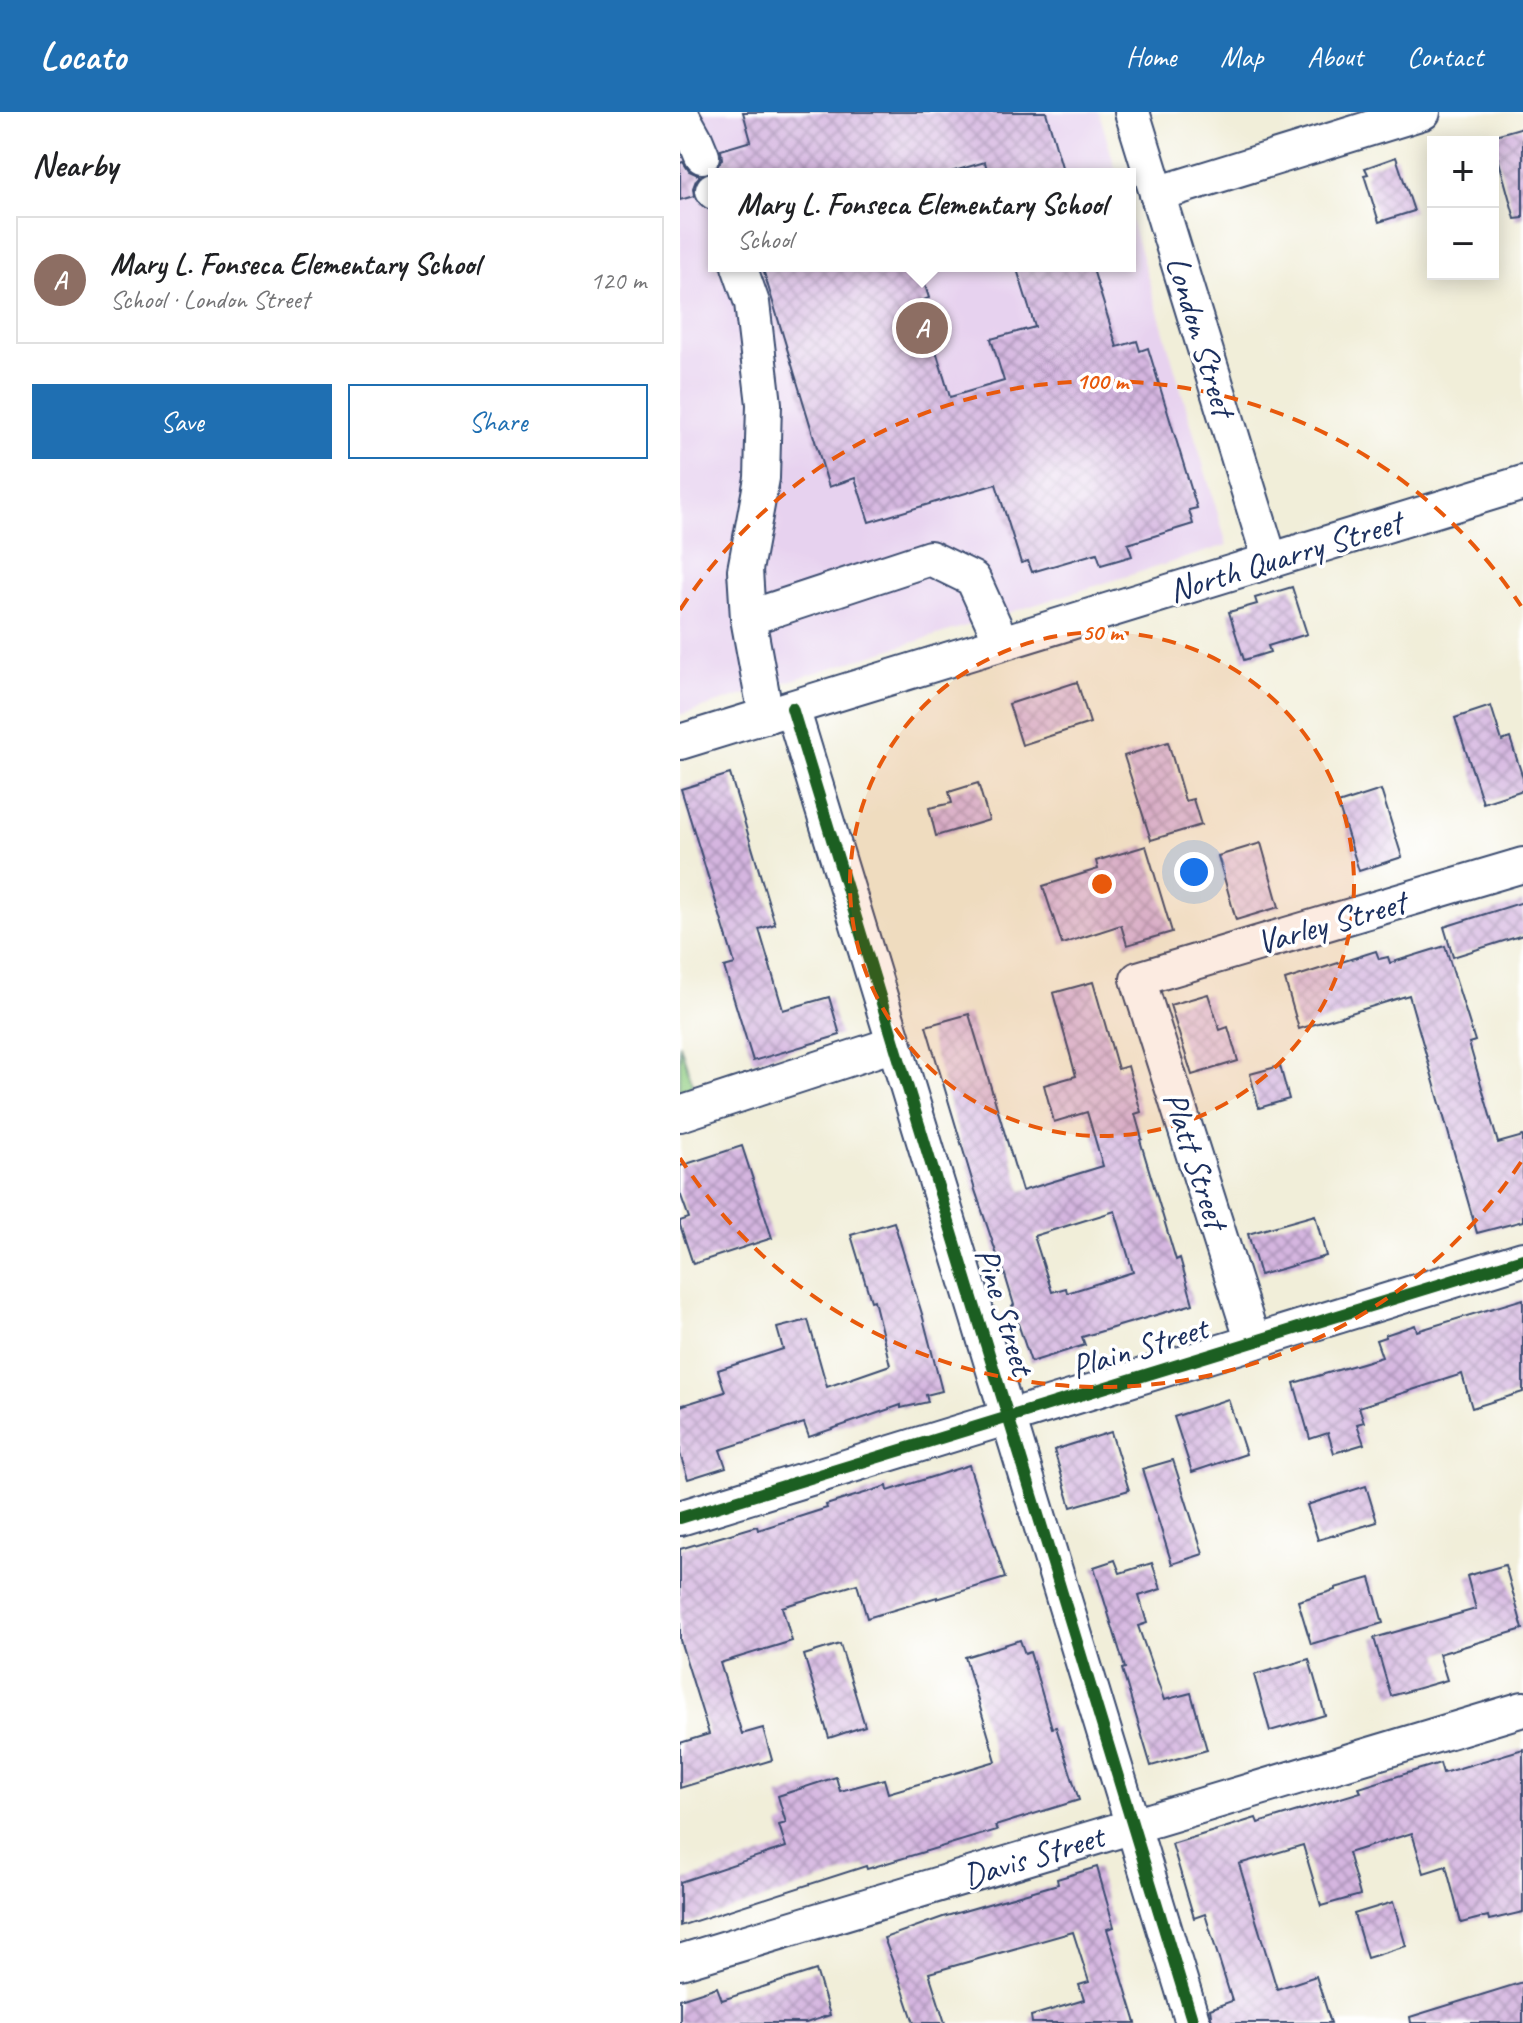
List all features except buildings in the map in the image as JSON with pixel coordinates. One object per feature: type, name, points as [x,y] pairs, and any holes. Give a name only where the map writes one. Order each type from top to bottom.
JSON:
[{"type":"street","points":[[680,112],[702,156]]},
{"type":"street","name":"London Street","points":[[1132,112],[1270,560]]},
{"type":"street","points":[[1157,194],[1423,112]]},
{"type":"street","name":"Pine Street","points":[[741,272],[752,303],[764,404],[762,478],[745,570],[748,618],[894,1044],[1193,2023]]},
{"type":"street","name":"North Quarry Street","points":[[680,742],[1523,483]]},
{"type":"street","points":[[748,618],[930,558],[973,579],[1002,643]]},
{"type":"street","name":"Varley Street","points":[[1138,979],[1523,865]]},
{"type":"street","name":"Platt Street","points":[[1138,979],[1253,1342]]},
{"type":"street","points":[[680,1114],[894,1044]]},
{"type":"street","name":"Plain Street","points":[[680,1518],[1523,1259]]},
{"type":"street","name":"Davis Street","points":[[680,1962],[1523,1709]]},
{"type":"shaded area","points":[[680,112],[1099,112],[1115,168],[708,168],[708,272],[1136,272],[1136,237],[1227,545],[680,715]]},
{"type":"green space","points":[[680,1044],[693,1086],[680,1090]]},
{"type":"cycle path","points":[[792,708],[1193,2023]]},
{"type":"cycle path","points":[[680,1518],[1523,1259]]},
{"type":"place","name":"Mary L. Fonseca Elementary School","points":[[922,328]]}]
